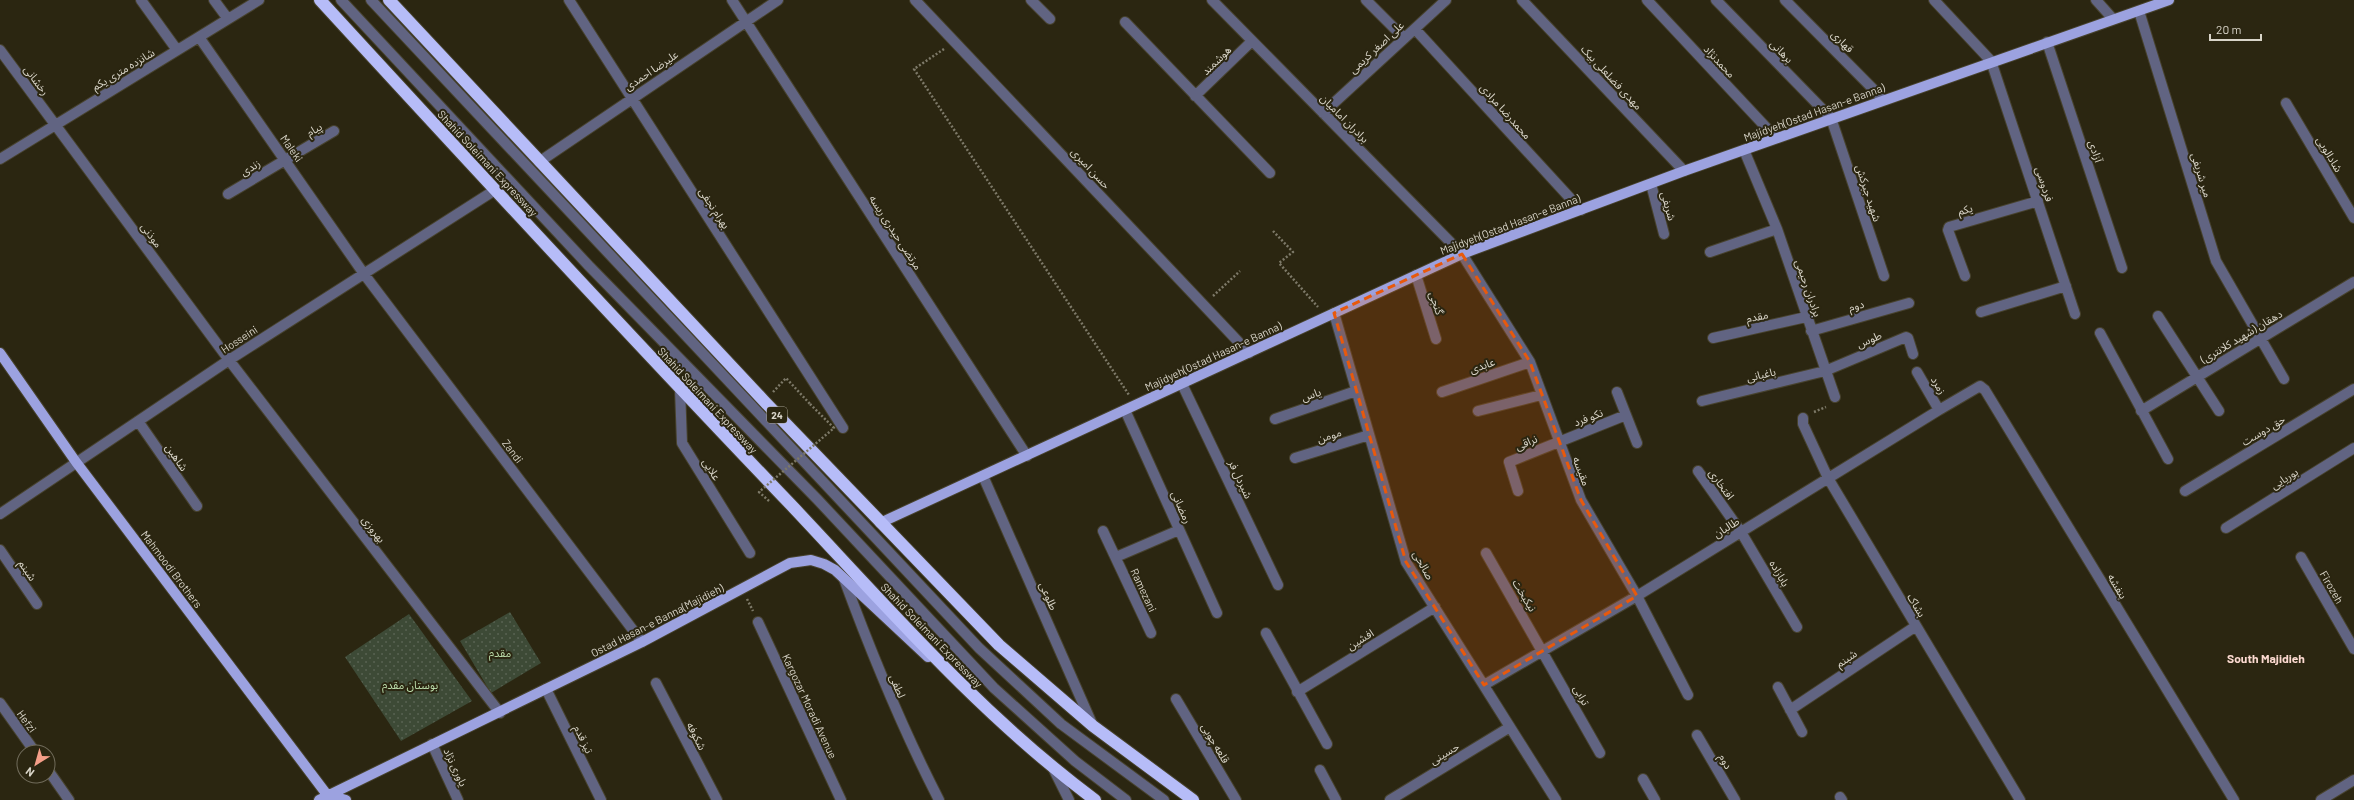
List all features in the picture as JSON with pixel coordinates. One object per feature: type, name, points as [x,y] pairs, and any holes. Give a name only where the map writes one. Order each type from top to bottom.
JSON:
[{"type":"highway","name":"Shahid Soleimani Expressway","points":[[320,0],[680,389],[974,698],[1054,770],[1095,800]]},
{"type":"highway","name":"24","points":[[389,0],[538,162],[764,401],[999,645],[1093,726],[1193,800]]},
{"type":"main road","name":"Majidyeh(Ostad Hasan-e Banna)","points":[[880,523],[1462,254],[1831,118],[2169,0]]},
{"type":"main road","name":"Mahmoodi Brothers","points":[[0,353],[76,462],[330,798]]},
{"type":"main road","name":"Ostad Hasan-e Banna(Majidieh)","points":[[319,800],[330,798],[432,744],[500,713],[642,642],[743,590],[780,568],[801,560],[824,564],[844,578],[888,622],[974,698]]},
{"type":"main road","points":[[330,798],[346,800]]},
{"type":"street","points":[[141,0],[177,50]]},
{"type":"street","points":[[214,0],[228,19]]},
{"type":"street","name":"شانزده متری یکم","points":[[0,159],[259,0]]},
{"type":"street","points":[[340,0],[600,277],[822,504],[994,688],[1075,761],[1126,800]]},
{"type":"street","points":[[371,0],[979,648],[1061,724],[1164,800]]},
{"type":"street","name":"بهرام نجفی","points":[[569,0],[630,98],[843,428]]},
{"type":"street","name":"مرتضی حیدری ریسه","points":[[732,0],[1027,456]]},
{"type":"street","name":"علیرضا احمدی","points":[[538,162],[630,98],[778,0]]},
{"type":"street","name":"حسن امیری","points":[[915,0],[1249,353]]},
{"type":"street","points":[[1031,0],[1050,20]]},
{"type":"street","name":"برادران امامیان","points":[[1212,0],[1462,254]]},
{"type":"street","points":[[1366,0],[1404,38]]},
{"type":"street","name":"علی اصغر کریمی","points":[[1323,113],[1446,0]]},
{"type":"street","name":"مهدی فضلعلی بیک","points":[[1522,0],[1684,171]]},
{"type":"street","name":"محمدنژاد","points":[[1647,0],[1776,138]]},
{"type":"street","name":"برهانی","points":[[1716,0],[1831,118]]},
{"type":"street","name":"قهاری","points":[[1785,0],[1884,100]]},
{"type":"street","points":[[1934,0],[1991,61]]},
{"type":"street","points":[[2096,0],[2113,19]]},
{"type":"street","name":"میر شریفی","points":[[2139,11],[2216,261],[2284,379]]},
{"type":"street","points":[[1124,22],[1270,173]]},
{"type":"street","name":"محمدرضا مرادی","points":[[1414,29],[1581,210]]},
{"type":"street","name":"Maleki","points":[[199,37],[364,274]]},
{"type":"street","name":"هوشمند","points":[[1195,96],[1252,41]]},
{"type":"street","name":"آزادی","points":[[2047,42],[2122,268]]},
{"type":"street","name":"رخشانی","points":[[0,50],[56,124]]},
{"type":"street","name":"فردوسی","points":[[1991,61],[2075,314]]},
{"type":"street","name":"شادالویی","points":[[2286,103],[2354,218]]},
{"type":"street","name":"شهید جبرکش","points":[[1831,118],[1884,276]]},
{"type":"street","name":"موذنی","points":[[56,124],[229,360]]},
{"type":"street","name":"پیام","points":[[286,160],[334,131]]},
{"type":"street","name":"برادران رحیمی","points":[[1744,150],[1777,229],[1824,372],[1835,397]]},
{"type":"street","name":"زندی","points":[[228,194],[286,160]]},
{"type":"street","name":"شریفی","points":[[1651,184],[1664,234]]},
{"type":"street","name":"Hosseini","points":[[0,514],[229,360],[495,190]]},
{"type":"street","name":"یکم","points":[[1965,276],[1948,230],[1949,227],[2038,201]]},
{"type":"street","points":[[1710,252],[1777,229]]},
{"type":"street","name":"مقیسه","points":[[1462,254],[1530,362],[1558,442],[1581,500],[1637,596],[1688,695]]},
{"type":"street","name":"Zandi","points":[[364,274],[642,642]]},
{"type":"street","name":"گنجی","points":[[1416,275],[1436,339]]},
{"type":"street","name":"دهقان (شهید کلانتری)","points":[[2141,411],[2354,282]]},
{"type":"street","points":[[1981,312],[2066,286]]},
{"type":"street","name":"دوم","points":[[1811,331],[1909,303]]},
{"type":"street","name":"صالحی","points":[[1330,315],[1356,391],[1406,562],[1556,800]]},
{"type":"street","points":[[2158,316],[2219,411]]},
{"type":"street","name":"مقدم","points":[[1713,338],[1806,317]]},
{"type":"street","points":[[2100,333],[2168,459]]},
{"type":"street","name":"طوس","points":[[1824,372],[1906,337],[1908,338],[1913,354]]},
{"type":"street","name":"بهروزی","points":[[229,360],[500,713]]},
{"type":"street","name":"عابدی","points":[[1442,392],[1530,362]]},
{"type":"street","name":"باغبانی","points":[[1702,401],[1824,372]]},
{"type":"street","name":"زمرد","points":[[1917,372],[1939,410]]},
{"type":"street","name":"شیردل فر","points":[[1182,384],[1278,585]]},
{"type":"street","name":"طالبان","points":[[1484,685],[1543,649],[1637,596],[1980,386]]},
{"type":"street","name":"بنفشه","points":[[1980,386],[1985,390],[2234,800]]},
{"type":"street","name":"علایی","points":[[680,389],[682,443],[750,553]]},
{"type":"street","name":"حق دوست","points":[[2185,491],[2354,389]]},
{"type":"street","name":"یاس","points":[[1275,419],[1356,391]]},
{"type":"street","points":[[1617,392],[1637,443]]},
{"type":"street","points":[[1478,411],[1541,395]]},
{"type":"street","name":"رمضانی","points":[[1125,410],[1217,613]]},
{"type":"street","name":"نکو فرد","points":[[1558,442],[1626,415]]},
{"type":"street","name":"بشاک","points":[[1804,418],[1803,424],[1828,478],[2020,800]]},
{"type":"street","name":"شاهین","points":[[138,421],[197,506]]},
{"type":"street","name":"مومن","points":[[1295,458],[1369,436]]},
{"type":"street","name":"نراقی","points":[[1518,491],[1509,462],[1558,442]]},
{"type":"street","name":"بوریایی","points":[[2226,528],[2354,448]]},
{"type":"street","name":"افتخاری","points":[[1698,471],[1741,532]]},
{"type":"street","name":"طلوعی","points":[[983,476],[1093,726]]},
{"type":"street","points":[[1116,557],[1179,530]]},
{"type":"street","name":"Ramezani","points":[[1103,531],[1151,633]]},
{"type":"street","name":"بابازاده","points":[[1741,532],[1797,627]]},
{"type":"street","name":"شبنم","points":[[0,550],[37,604]]},
{"type":"street","name":"نیکبخت","points":[[1486,553],[1543,649]]},
{"type":"street","name":"Firozeh","points":[[2301,557],[2354,649]]},
{"type":"street","name":"لطفی","points":[[844,578],[874,662],[906,736],[939,800]]},
{"type":"street","name":"افشین","points":[[1297,692],[1434,607]]},
{"type":"street","name":"Kargozar Moradi Avenue","points":[[758,622],[836,799]]},
{"type":"street","name":"شبنم","points":[[1790,710],[1916,626]]},
{"type":"street","points":[[1266,633],[1297,692],[1327,744]]},
{"type":"street","name":"ترابی","points":[[1543,649],[1600,752]]},
{"type":"street","name":"شکوفه","points":[[656,683],[717,800]]},
{"type":"street","points":[[1778,687],[1802,732]]},
{"type":"street","name":"تیز قدم","points":[[546,689],[601,800]]},
{"type":"street","name":"قلعه چوبی","points":[[1176,699],[1236,800]]},
{"type":"street","name":"Hefzi","points":[[0,703],[29,744]]},
{"type":"street","name":"حسینی","points":[[1390,800],[1510,727]]},
{"type":"street","name":"دوم","points":[[1697,734],[1735,800]]},
{"type":"street","name":"یاوری نژاد","points":[[432,744],[458,800]]},
{"type":"street","points":[[1054,770],[1069,800]]},
{"type":"street","points":[[1320,770],[1336,800]]},
{"type":"street","points":[[1643,779],[1655,800]]},
{"type":"street","points":[[2320,800],[2354,780]]},
{"type":"street","points":[[56,781],[69,800]]},
{"type":"path","points":[[955,42],[914,69],[1136,405]]},
{"type":"path","points":[[1273,231],[1293,252],[1279,263],[1330,315]]},
{"type":"path","points":[[1204,305],[1240,271]]},
{"type":"path","points":[[764,401],[786,378],[834,428],[759,492],[769,501]]},
{"type":"path","points":[[1804,418],[1807,414],[1832,405],[1835,397]]},
{"type":"path","points":[[743,590],[758,622]]},
{"type":"highlighted area","points":[[1462,254],[1530,362],[1581,500],[1637,596],[1484,685],[1406,562],[1334,313]]},
{"type":"green space","name":"مقدم","points":[[510,612],[541,663],[491,693],[460,641]]},
{"type":"green space","name":"بوستان مقدم","points":[[409,614],[472,701],[401,741],[345,657]]},
{"type":"district","name":"South Majidieh","points":[[2266,658]]}]
